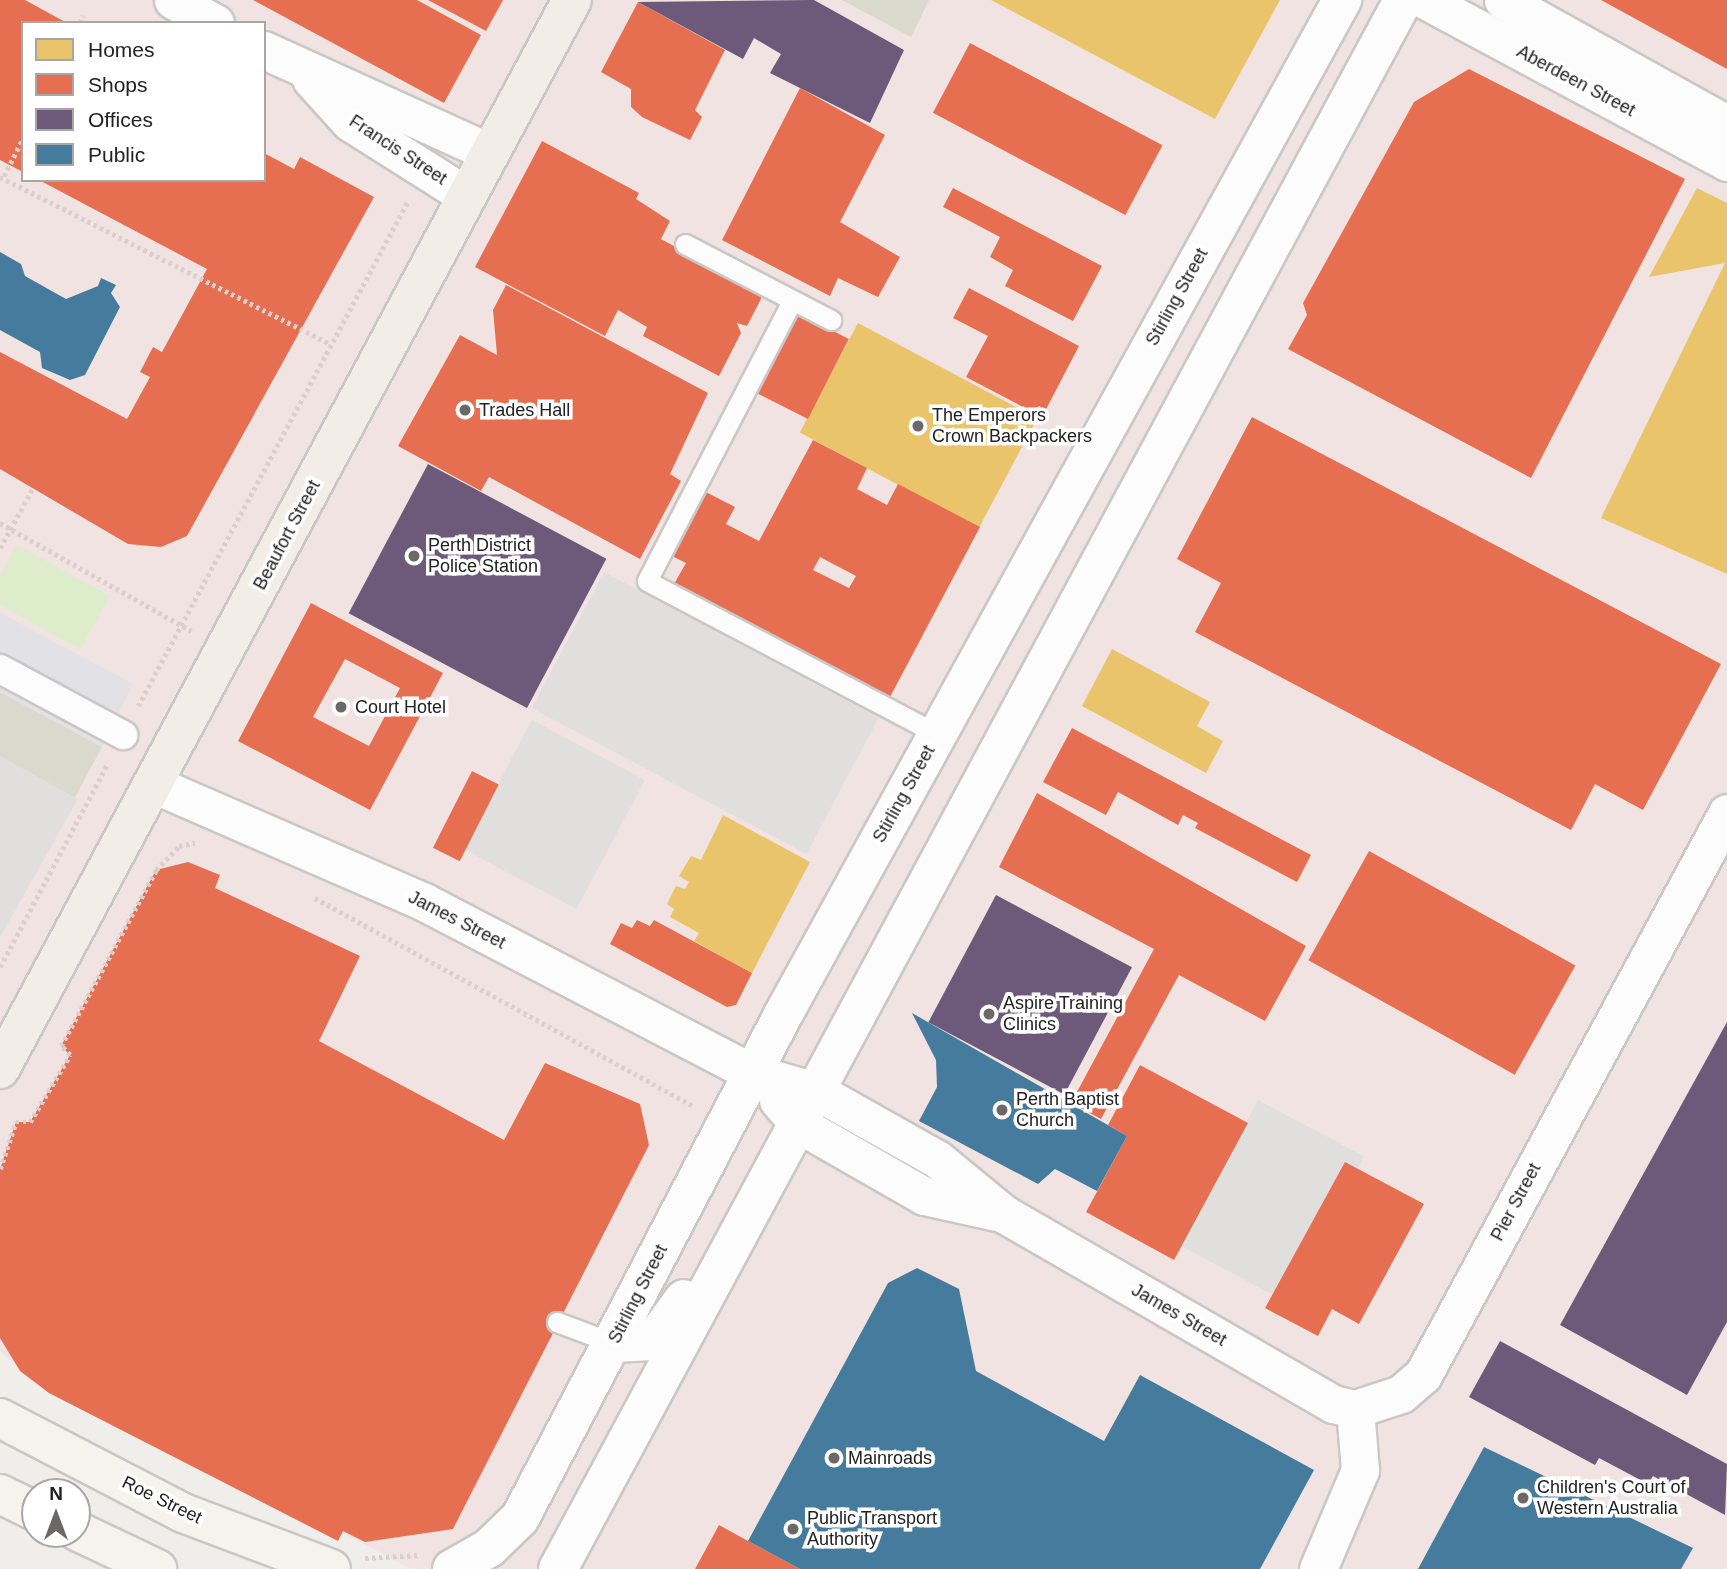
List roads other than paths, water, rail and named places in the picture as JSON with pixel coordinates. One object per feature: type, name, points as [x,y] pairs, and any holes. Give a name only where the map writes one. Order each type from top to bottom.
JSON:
[{"type":"main road","name":"Beaufort Street","points":[[0,1069],[572,0]]},
{"type":"main road","name":"Roe Street","points":[[0,1418],[183,1513],[331,1569]]},
{"type":"main road","points":[[0,1494],[21,1504]]},
{"type":"main road","points":[[91,1538],[157,1569]]},
{"type":"street","points":[[173,0],[211,21]]},
{"type":"street","name":"Stirling Street","points":[[452,1569],[489,1548],[520,1518],[753,1073],[1342,0]]},
{"type":"street","points":[[558,1569],[730,1257],[1403,0]]},
{"type":"street","name":"Aberdeen Street","points":[[1425,0],[1727,162]]},
{"type":"street","name":"Aberdeen Street","points":[[1503,0],[1727,124]]},
{"type":"street","name":"Francis Street","points":[[266,51],[303,71],[489,152]]},
{"type":"street","name":"Francis Street","points":[[303,71],[350,122],[467,196]]},
{"type":"street","points":[[0,669],[123,735]]},
{"type":"street","name":"James Street","points":[[153,784],[424,902],[753,1073],[818,1092],[937,1158],[1004,1214],[1333,1404],[1356,1409]]},
{"type":"street","name":"Pier Street","points":[[1356,1409],[1401,1394],[1423,1375],[1727,813]]},
{"type":"street","name":"James Street","points":[[753,1073],[800,1125],[925,1196],[1004,1214]]},
{"type":"street","points":[[613,1343],[653,1341],[699,1275],[730,1257]]},
{"type":"street","points":[[1318,1569],[1360,1470],[1356,1409]]},
{"type":"lane","points":[[685,244],[831,320]]},
{"type":"lane","points":[[792,300],[647,581],[937,734]]},
{"type":"lane","points":[[557,1322],[613,1343]]},
{"type":"place","name":"Trades Hall","points":[[465,410]]},
{"type":"place","name":"The Emperors Crown Backpackers","points":[[918,426]]},
{"type":"place","name":"Perth District Police Station","points":[[414,556]]},
{"type":"place","name":"Court Hotel","points":[[341,707]]},
{"type":"place","name":"Aspire Training Clinics","points":[[989,1014]]},
{"type":"place","name":"Perth Baptist Church","points":[[1002,1110]]},
{"type":"place","name":"Mainroads","points":[[834,1458]]},
{"type":"place","name":"Children's Court of Western Australia","points":[[1523,1498]]},
{"type":"place","name":"Public Transport Authority","points":[[793,1529]]}]
